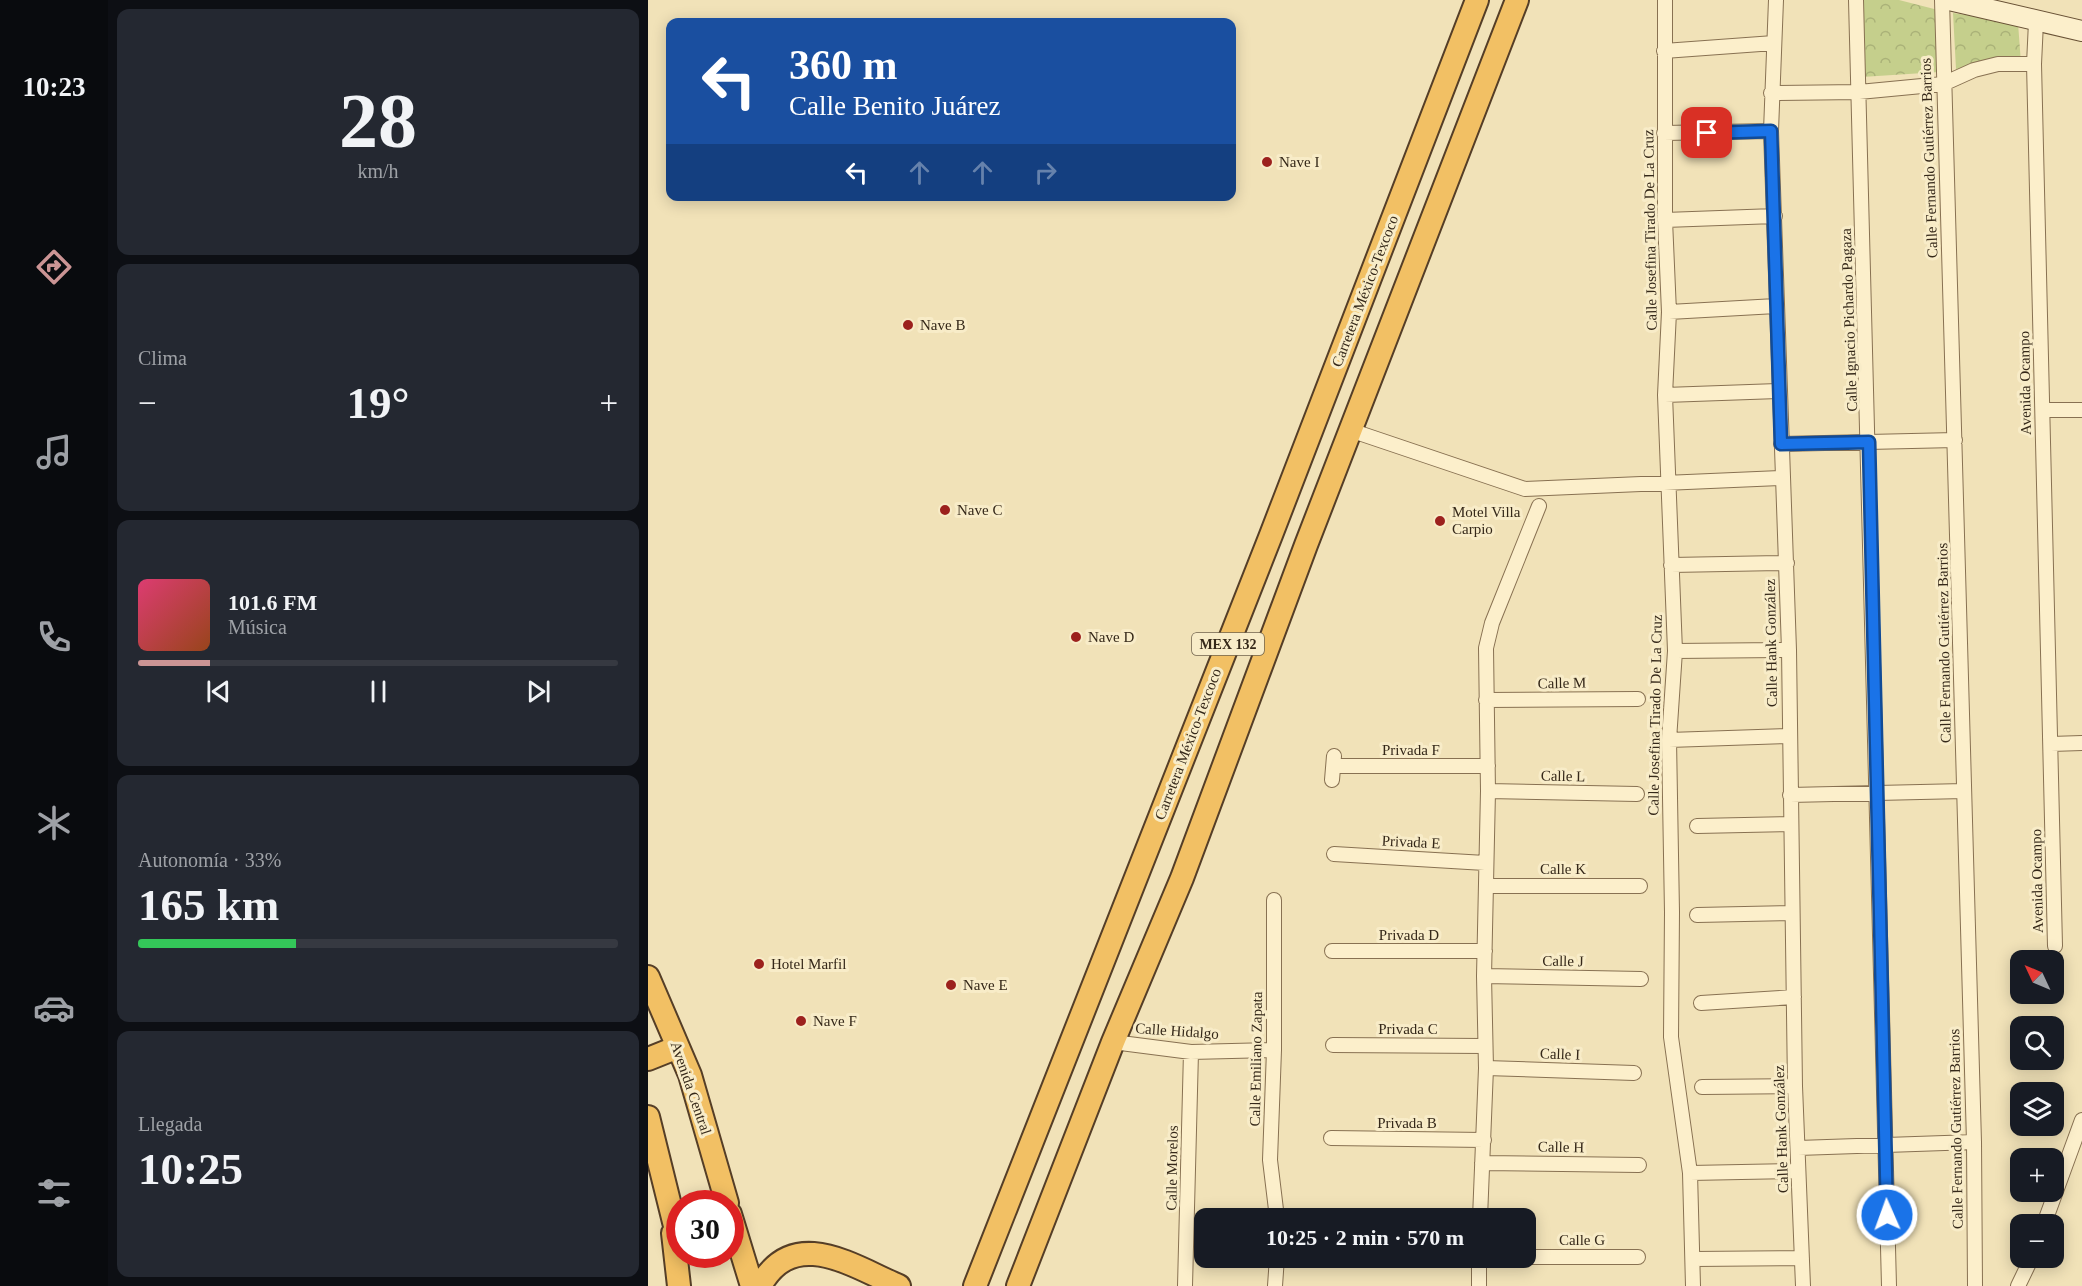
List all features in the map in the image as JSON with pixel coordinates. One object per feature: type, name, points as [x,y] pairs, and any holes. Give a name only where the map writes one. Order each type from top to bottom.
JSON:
[{"type":"highway","name":"Carretera México-Texcoco","points":[[975,1286],[1258,568],[1477,0]]},
{"type":"highway","name":"MEX 132","points":[[1018,1286],[1113,1042],[1182,878],[1306,545],[1517,0]]},
{"type":"highway","points":[[1270,535],[1275,546],[1285,552],[1297,552],[1306,545]]},
{"type":"highway","points":[[1258,568],[1268,561],[1280,562],[1290,570],[1293,581]]},
{"type":"highway","name":"Avenida Central","points":[[648,977],[690,1075],[723,1190]]},
{"type":"highway","points":[[648,1059],[678,1047]]},
{"type":"highway","points":[[648,1117],[666,1193]]},
{"type":"highway","points":[[759,1286],[769,1272],[784,1260],[811,1252],[828,1256],[899,1286]]},
{"type":"highway","points":[[744,1260],[752,1286]]},
{"type":"highway","points":[[677,1268],[679,1286]]},
{"type":"highway","points":[[686,1268],[690,1286]]},
{"type":"main road","points":[[1949,0],[2082,31]]},
{"type":"street","name":"Calle Josefina Tirado De La Cruz","points":[[1665,0],[1665,220],[1669,312],[1665,395],[1675,651],[1669,740],[1672,912],[1671,1037],[1690,1173],[1693,1286]]},
{"type":"street","name":"Calle Hank González","points":[[1776,0],[1771,131],[1778,391],[1787,563],[1795,1086],[1803,1286]]},
{"type":"street","name":"Calle Ignacio Pichardo Pagaza","points":[[1856,0],[1889,1286]]},
{"type":"street","name":"Calle Fernando Gutiérrez Barrios","points":[[1942,0],[1974,1142],[1975,1286]]},
{"type":"street","name":"Avenida Ocampo","points":[[2036,22],[2034,64],[2055,945]]},
{"type":"street","points":[[1664,51],[1774,43]]},
{"type":"street","points":[[1771,93],[1859,92],[1943,84],[1974,70],[1998,64],[2034,64]]},
{"type":"street","points":[[1664,133],[1771,131]]},
{"type":"street","points":[[1665,220],[1774,216]]},
{"type":"street","points":[[1669,312],[1776,306]]},
{"type":"street","points":[[1665,395],[1778,391]]},
{"type":"street","points":[[2043,410],[2082,410]]},
{"type":"street","points":[[1350,430],[1525,489],[1782,478]]},
{"type":"street","points":[[1781,444],[1955,440]]},
{"type":"street","points":[[1480,1208],[1486,1068],[1484,976],[1487,885],[1485,863],[1488,791],[1486,700],[1488,636],[1539,506]]},
{"type":"street","points":[[1671,565],[1787,563]]},
{"type":"street","points":[[1675,651],[1789,650]]},
{"type":"street","name":"Calle M","points":[[1486,700],[1638,699]]},
{"type":"street","points":[[1669,740],[1789,736]]},
{"type":"street","points":[[2051,744],[2082,743]]},
{"type":"street","name":"Privada F","points":[[1334,767],[1488,766]]},
{"type":"street","name":"Calle L","points":[[1488,791],[1637,794]]},
{"type":"street","points":[[1790,795],[1964,791]]},
{"type":"street","points":[[1697,826],[1791,824]]},
{"type":"street","name":"Privada E","points":[[1334,854],[1485,863]]},
{"type":"street","name":"Calle K","points":[[1487,885],[1640,886]]},
{"type":"street","name":"Calle Emiliano Zapata","points":[[1274,900],[1274,1050],[1270,1160],[1276,1208]]},
{"type":"street","points":[[1698,915],[1792,913]]},
{"type":"street","name":"Privada D","points":[[1332,951],[1485,951]]},
{"type":"street","name":"Calle J","points":[[1484,976],[1641,979]]},
{"type":"street","points":[[1701,1003],[1794,997]]},
{"type":"street","name":"Calle Hidalgo","points":[[1113,1042],[1191,1052],[1274,1050]]},
{"type":"street","name":"Privada C","points":[[1333,1045],[1484,1046]]},
{"type":"street","name":"Calle Morelos","points":[[1185,1286],[1191,1052]]},
{"type":"street","name":"Calle I","points":[[1486,1068],[1634,1073]]},
{"type":"street","points":[[1702,1087],[1795,1086]]},
{"type":"street","points":[[2048,1214],[2082,1120]]},
{"type":"street","name":"Privada B","points":[[1331,1138],[1484,1140]]},
{"type":"street","points":[[1798,1148],[1974,1142]]},
{"type":"street","name":"Calle H","points":[[1482,1163],[1639,1165]]},
{"type":"street","points":[[1690,1173],[1798,1171]]},
{"type":"street","name":"Calle G","points":[[1536,1257],[1638,1257]]},
{"type":"street","points":[[1694,1258],[1802,1258]]},
{"type":"street","points":[[1275,1286],[1276,1268]]},
{"type":"street","points":[[1479,1268],[1479,1286]]},
{"type":"street","points":[[2018,1286],[2027,1268]]},
{"type":"green space","points":[[1861,0],[1899,0],[1942,11],[1939,72],[1862,77]]},
{"type":"green space","points":[[1953,13],[2018,23],[2021,63],[1956,69]]},
{"type":"place","name":"Nave I","points":[[1267,162]]},
{"type":"place","name":"Nave B","points":[[908,325]]},
{"type":"place","name":"Nave C","points":[[945,510]]},
{"type":"place","name":"Motel Villa Carpio","points":[[1440,521]]},
{"type":"place","name":"Nave D","points":[[1076,637]]},
{"type":"place","name":"Hotel Marfil","points":[[759,964]]},
{"type":"place","name":"Nave E","points":[[951,985]]},
{"type":"place","name":"Nave F","points":[[801,1021]]},
{"type":"route","points":[[1707,133],[1771,131],[1781,444],[1869,442],[1887,1215]]}]
